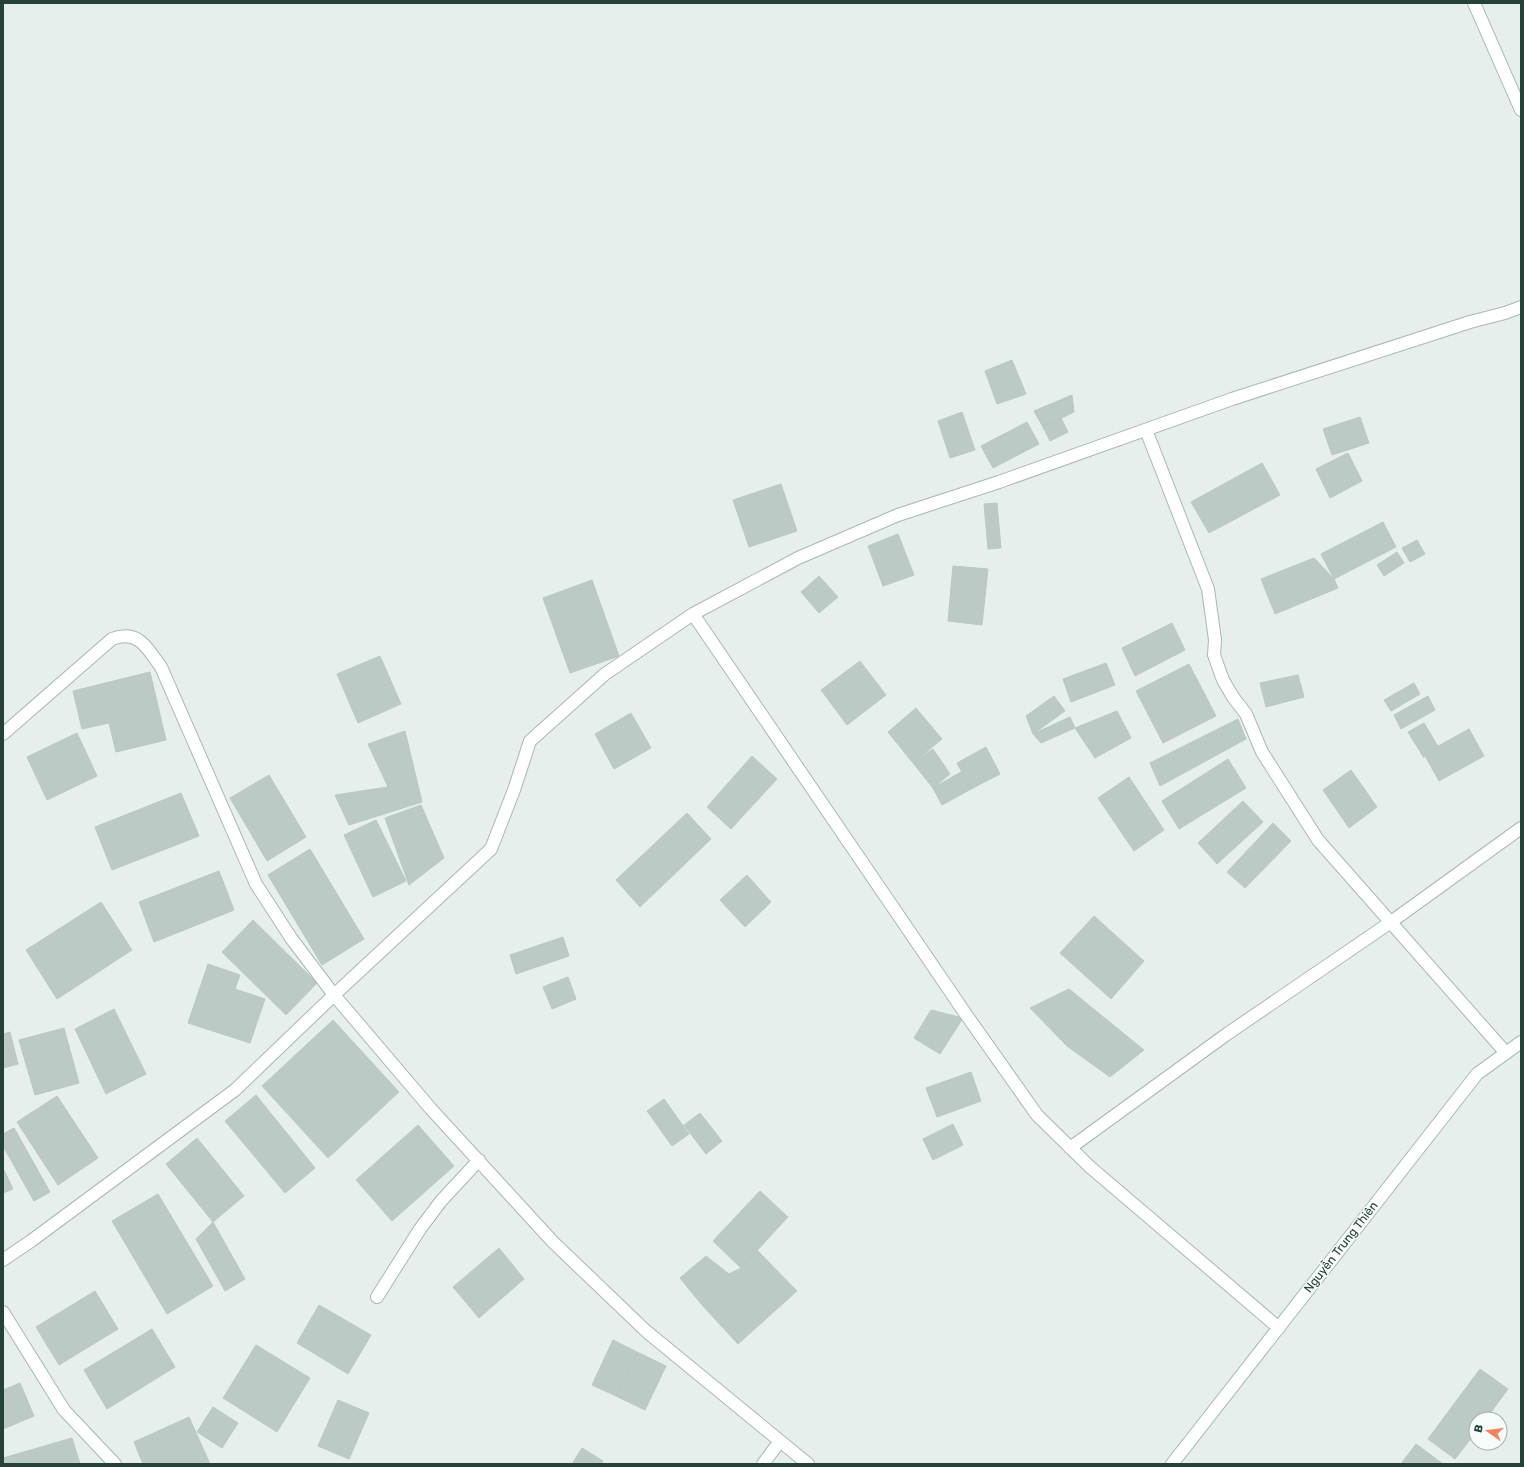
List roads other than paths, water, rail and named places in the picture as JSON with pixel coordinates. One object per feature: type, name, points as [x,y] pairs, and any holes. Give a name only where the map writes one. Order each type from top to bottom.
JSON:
[{"type":"street","points":[[1474,3],[1521,110]]},
{"type":"street","points":[[3,1260],[31,1241],[235,1090],[334,995],[491,849],[514,790],[530,741],[605,674],[693,614],[798,558],[898,515],[999,482],[1232,399],[1455,326],[1521,308]]},
{"type":"street","points":[[1146,430],[1208,589],[1215,640],[1214,655],[1233,697],[1246,714],[1262,752],[1318,840],[1506,1053]]},
{"type":"street","points":[[693,614],[1037,1115],[1090,1167],[1279,1328]]},
{"type":"street","points":[[3,734],[112,639],[123,635],[134,637],[144,643],[161,667],[256,884],[291,938],[334,995],[431,1109],[553,1242],[641,1326],[808,1464]]},
{"type":"street","points":[[1070,1148],[1227,1034],[1391,922],[1521,828]]},
{"type":"street","name":"Nguyễn Trung Thiên","points":[[1172,1464],[1476,1074],[1521,1042]]},
{"type":"street","points":[[377,1297],[420,1229],[441,1201],[478,1160]]},
{"type":"street","points":[[3,1312],[64,1410],[115,1464]]},
{"type":"street","points":[[763,1464],[780,1441]]}]
